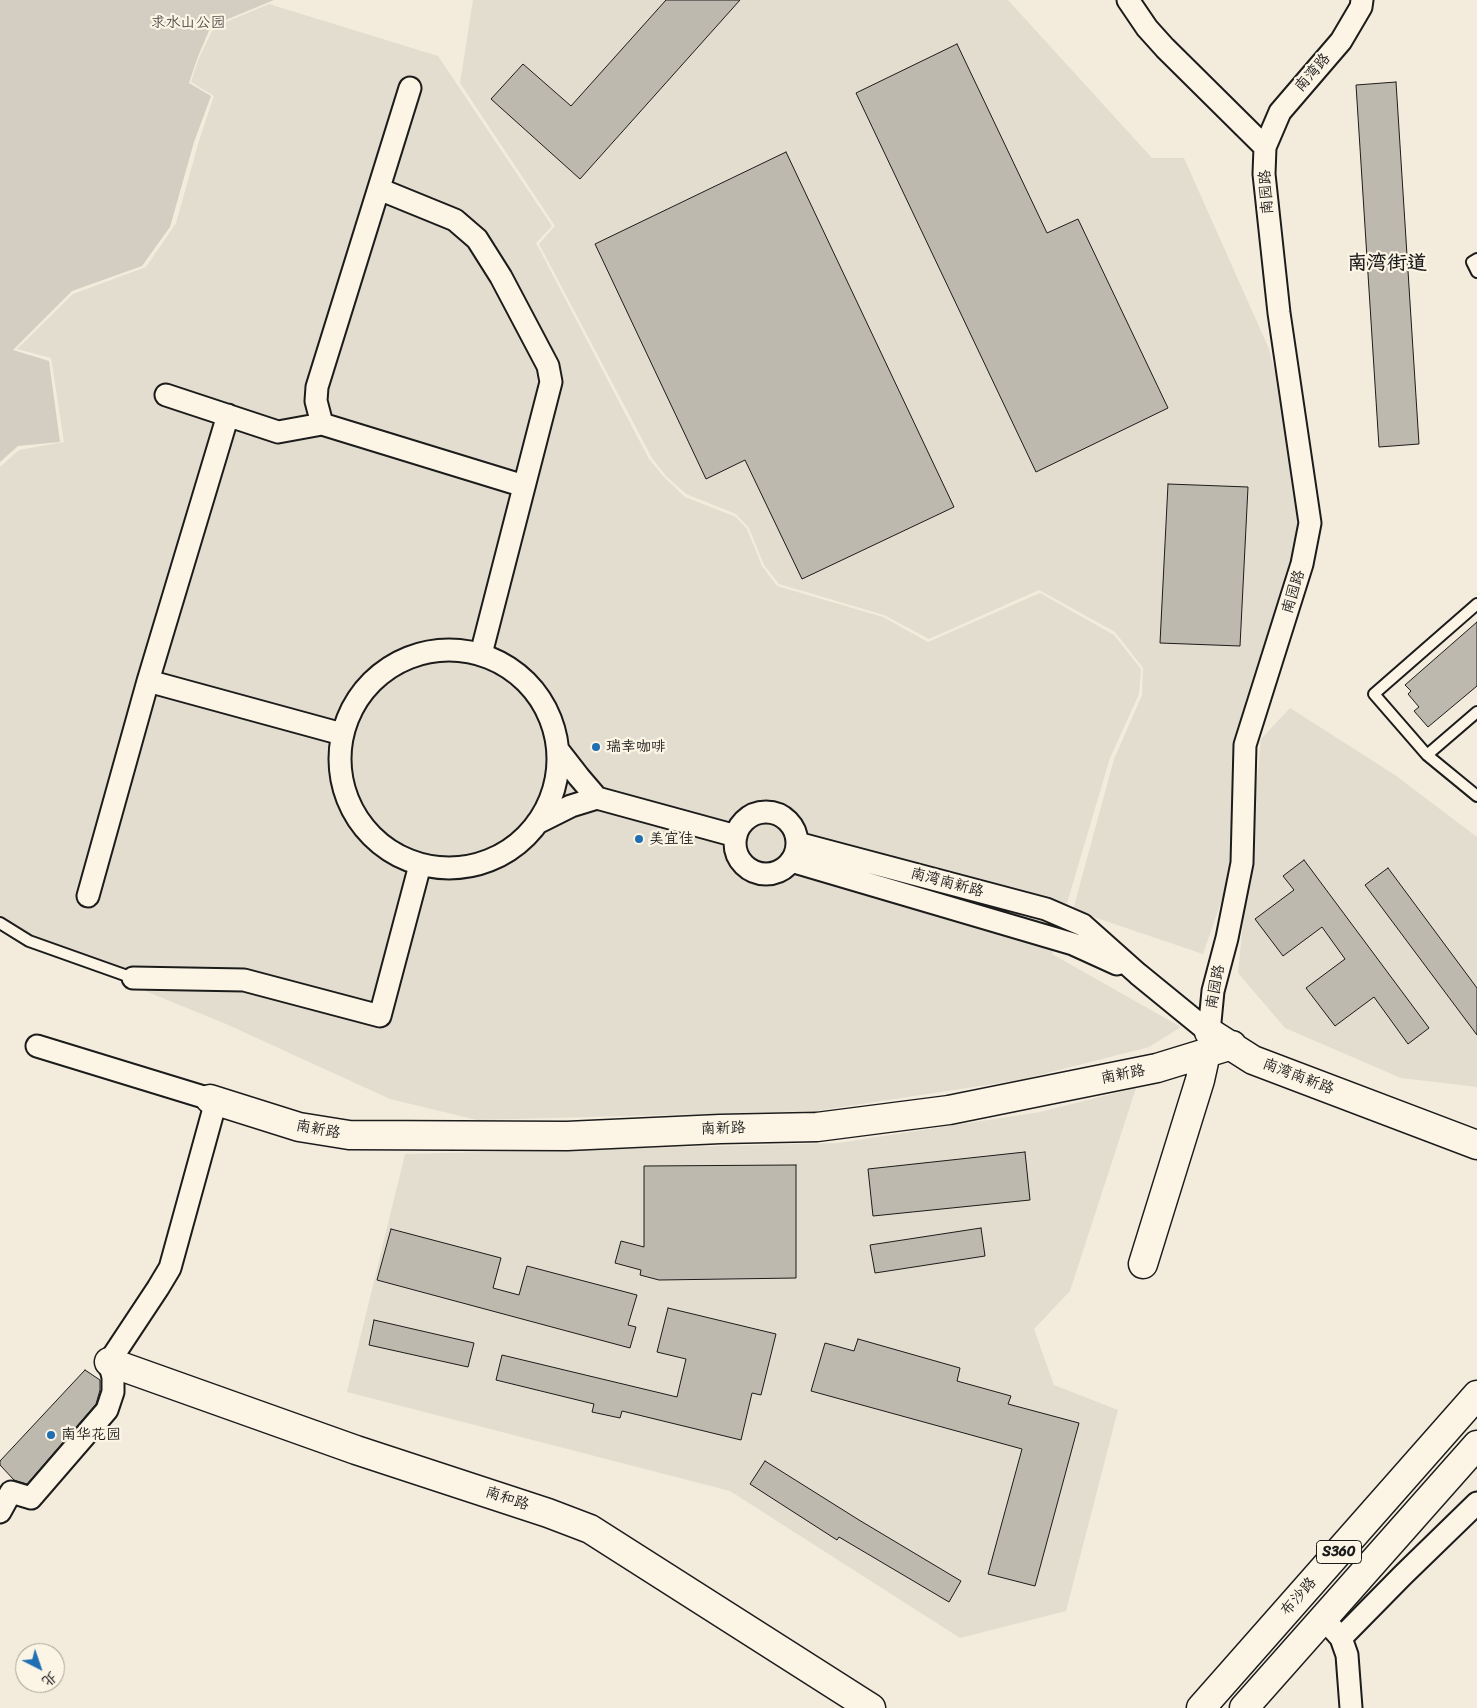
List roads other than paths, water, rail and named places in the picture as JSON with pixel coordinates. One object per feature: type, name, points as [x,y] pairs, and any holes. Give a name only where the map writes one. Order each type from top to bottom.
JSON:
[{"type":"street","points":[[1128,0],[1147,28],[1266,147]]},
{"type":"street","name":"南湾路","points":[[1266,147],[1280,112],[1340,41],[1361,7],[1362,0]]},
{"type":"street","points":[[322,424],[316,400],[317,386],[410,88]]},
{"type":"street","name":"南园路","points":[[1216,1043],[1213,991],[1227,938],[1242,863],[1245,745],[1302,564],[1310,523],[1279,313],[1264,174],[1266,147]]},
{"type":"street","points":[[379,189],[455,220],[477,240],[501,277],[548,366],[551,382],[481,654]]},
{"type":"street","points":[[166,394],[278,432],[322,424],[524,486]]},
{"type":"street","points":[[88,896],[148,681],[228,416]]},
{"type":"street","points":[[459,650],[481,654],[496,660],[512,670],[534,690],[549,714],[555,731],[558,750],[558,770],[555,787],[537,823],[507,852],[471,866],[438,868],[420,865],[403,859],[386,849],[360,823],[350,806],[341,776],[340,750],[342,734],[349,715],[359,697],[377,677],[398,663],[417,654],[433,651],[459,650]]},
{"type":"street","points":[[148,681],[342,734]]},
{"type":"street","points":[[558,750],[578,777],[597,798]]},
{"type":"street","points":[[537,823],[571,806],[597,798],[736,836]]},
{"type":"street","points":[[777,813],[791,825],[796,835],[794,852],[784,868],[767,874],[756,872],[742,862],[735,846],[739,827],[753,814],[777,813]]},
{"type":"street","name":"南湾南新路","points":[[794,852],[1073,944],[1138,974],[1216,1043],[1253,1060],[1477,1145]]},
{"type":"street","points":[[133,978],[244,980],[380,1016],[420,865]]},
{"type":"street","points":[[1143,1264],[1200,1080],[1216,1043]]},
{"type":"street","name":"南新路","points":[[213,1100],[299,1127],[348,1135],[567,1136],[816,1127],[949,1110],[1157,1068],[1216,1043]]},
{"type":"street","points":[[0,1512],[10,1492],[30,1498],[106,1410],[113,1392],[114,1377],[109,1362],[170,1268],[213,1100],[37,1046]]},
{"type":"street","name":"南和路","points":[[109,1362],[356,1450],[548,1512],[590,1529],[871,1708]]},
{"type":"street","name":"布沙路","points":[[1201,1708],[1477,1395]]},
{"type":"street","name":"S360","points":[[1244,1708],[1332,1628],[1477,1445]]},
{"type":"street","points":[[1351,1708],[1347,1655],[1332,1628],[1403,1575],[1477,1503]]},
{"type":"lane","points":[[1477,259],[1472,262],[1477,272]]},
{"type":"lane","points":[[1477,604],[1374,694],[1427,755],[1477,796]]},
{"type":"lane","points":[[1427,755],[1477,712]]},
{"type":"lane","points":[[0,922],[29,941],[133,978]]},
{"type":"place","name":"瑞幸咖啡","points":[[596,747]]},
{"type":"place","name":"美宜佳","points":[[639,839]]},
{"type":"place","name":"南华花园","points":[[51,1435]]},
{"type":"district","name":"南湾街道","points":[[1387,264]]},
{"type":"park label","name":"求水山公园","points":[[188,23]]}]
